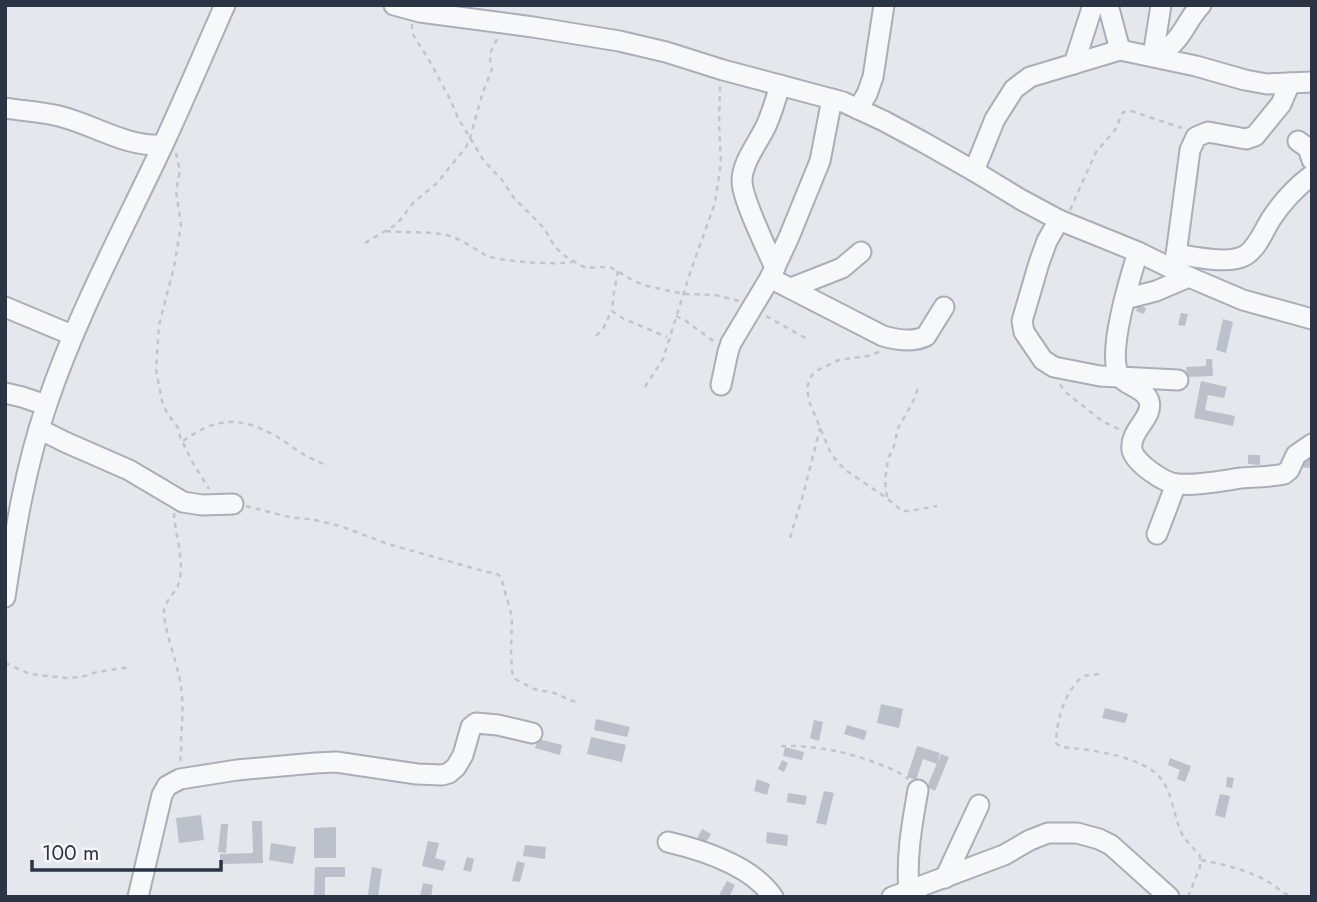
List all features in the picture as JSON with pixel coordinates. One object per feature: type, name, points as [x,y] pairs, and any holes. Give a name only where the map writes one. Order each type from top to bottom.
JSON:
[{"type":"street","points":[[5,597],[21,498],[46,405],[72,335],[92,289],[171,145],[225,5]]},
{"type":"street","points":[[858,109],[873,77],[884,5]]},
{"type":"street","points":[[1153,56],[1161,5]]},
{"type":"street","points":[[1153,56],[1176,41],[1201,5]]},
{"type":"street","points":[[399,7],[619,41],[832,99],[884,121],[974,170],[1020,200],[1062,221],[1180,267],[1243,300],[1311,315]]},
{"type":"street","points":[[1094,7],[1120,50]]},
{"type":"street","points":[[1074,64],[1094,7]]},
{"type":"street","points":[[974,170],[995,119],[1014,89],[1030,77],[1120,50],[1267,84],[1312,82]]},
{"type":"street","points":[[1180,267],[1189,150],[1196,137],[1208,132],[1246,138],[1255,136],[1281,104],[1290,83]]},
{"type":"street","points":[[780,85],[766,127],[750,156],[742,184],[772,273],[791,288],[884,335],[900,339],[913,340],[926,336],[944,307]]},
{"type":"street","points":[[721,386],[729,349],[772,273],[820,161],[832,99]]},
{"type":"street","points":[[5,108],[58,116],[134,143],[171,145]]},
{"type":"street","points":[[1298,141],[1308,148],[1312,160]]},
{"type":"street","points":[[1125,299],[1156,291],[1180,267],[1246,255],[1278,208],[1312,174]]},
{"type":"street","points":[[1062,221],[1047,241],[1022,322],[1024,332],[1043,360],[1050,366],[1100,376],[1178,380]]},
{"type":"street","points":[[791,288],[842,268],[861,252]]},
{"type":"street","points":[[1138,252],[1125,299],[1117,344],[1117,367],[1121,377],[1147,396],[1150,405],[1148,415],[1132,444],[1135,457],[1168,481],[1176,484],[1200,484],[1283,474],[1289,470],[1297,454],[1312,444]]},
{"type":"street","points":[[5,307],[72,335]]},
{"type":"street","points":[[5,393],[46,405]]},
{"type":"street","points":[[39,429],[129,470],[191,504],[228,504]]},
{"type":"street","points":[[1157,534],[1176,484]]},
{"type":"street","points":[[138,897],[162,795],[167,786],[180,779],[336,762],[442,775],[456,767],[467,745],[471,727],[476,723],[532,733]]},
{"type":"street","points":[[918,790],[909,846],[906,895],[1004,855],[1048,833],[1077,833],[1111,845],[1169,897]]},
{"type":"street","points":[[945,878],[979,805]]},
{"type":"street","points":[[668,842],[694,848],[727,862],[751,875],[768,889],[773,897]]},
{"type":"path","points":[[399,7],[484,162],[544,228],[555,247],[572,261],[586,268],[607,267],[647,286],[684,294],[734,299],[809,340]]},
{"type":"path","points":[[365,243],[397,224],[414,202],[437,183],[462,152],[470,138],[492,69],[491,51],[505,24]]},
{"type":"path","points":[[645,387],[663,359],[698,250],[711,219],[721,162],[719,88],[723,70]]},
{"type":"path","points":[[1062,221],[1096,152],[1115,131],[1123,112],[1131,111],[1190,131],[1196,137]]},
{"type":"path","points":[[171,145],[180,171],[176,191],[181,225],[174,267],[159,325],[156,370],[162,401],[167,413],[180,429],[182,442],[200,477],[228,504],[340,526],[388,544],[496,573],[501,577],[512,617],[512,672],[515,679],[534,689],[554,693],[580,704]]},
{"type":"path","points":[[385,231],[445,235],[497,259],[553,264],[572,261]]},
{"type":"path","points":[[596,336],[603,329],[612,310],[618,271]]},
{"type":"path","points":[[612,310],[624,319],[668,338]]},
{"type":"path","points":[[676,316],[714,343],[729,349]]},
{"type":"path","points":[[900,339],[876,354],[839,360],[818,370],[812,375],[807,395],[831,454],[844,469],[905,511],[937,506]]},
{"type":"path","points":[[1050,366],[1064,391],[1102,421],[1122,430],[1132,449]]},
{"type":"path","points":[[888,499],[885,481],[888,459],[898,428],[912,405],[919,385]]},
{"type":"path","points":[[182,442],[216,424],[237,422],[276,436],[302,454],[328,466]]},
{"type":"path","points":[[790,538],[820,428]]},
{"type":"path","points":[[167,786],[182,755],[183,715],[181,684],[164,612],[165,605],[178,587],[181,566],[173,496]]},
{"type":"path","points":[[5,663],[25,673],[66,678],[130,667]]},
{"type":"path","points":[[1099,674],[1083,676],[1066,695],[1056,743],[1061,747],[1119,755],[1156,774],[1165,786],[1181,831],[1189,845],[1200,856],[1188,897]]},
{"type":"path","points":[[781,746],[802,746],[849,754],[906,776],[918,790]]},
{"type":"path","points":[[1201,860],[1266,880],[1291,897]]},
{"type":"building","points":[[1138,305],[1146,308],[1144,314],[1136,311]]},
{"type":"building","points":[[1181,313],[1188,314],[1185,326],[1178,325]]},
{"type":"building","points":[[1223,319],[1233,322],[1226,353],[1216,350]]},
{"type":"building","points":[[1206,359],[1212,359],[1213,376],[1187,377],[1186,367],[1206,366]]},
{"type":"building","points":[[1201,381],[1227,387],[1224,398],[1208,395],[1205,410],[1235,416],[1233,426],[1194,418]]},
{"type":"building","points":[[1248,455],[1260,455],[1260,465],[1248,464]]},
{"type":"building","points":[[1295,458],[1312,459],[1312,468],[1294,467]]},
{"type":"building","points":[[881,704],[903,709],[899,728],[877,723]]},
{"type":"building","points":[[1105,708],[1128,714],[1125,723],[1102,718]]},
{"type":"building","points":[[596,719],[630,727],[627,737],[594,730]]},
{"type":"building","points":[[814,720],[823,722],[819,741],[810,738]]},
{"type":"building","points":[[847,725],[867,731],[864,740],[844,734]]},
{"type":"building","points":[[591,737],[626,745],[622,762],[587,754]]},
{"type":"building","points":[[538,739],[562,745],[560,755],[535,748]]},
{"type":"building","points":[[917,746],[940,753],[937,764],[923,759],[916,780],[907,777]]},
{"type":"building","points":[[785,747],[804,752],[802,760],[783,756]]},
{"type":"building","points":[[941,754],[949,757],[935,791],[927,787]]},
{"type":"building","points":[[1170,758],[1191,766],[1185,782],[1177,779],[1180,770],[1168,765]]},
{"type":"building","points":[[782,760],[788,763],[784,772],[778,769]]},
{"type":"building","points":[[1227,777],[1234,778],[1232,788],[1226,787]]},
{"type":"building","points":[[757,779],[770,784],[767,795],[754,791]]},
{"type":"building","points":[[824,791],[834,793],[826,825],[816,823]]},
{"type":"building","points":[[788,793],[807,796],[805,805],[787,802]]},
{"type":"building","points":[[1220,794],[1230,796],[1225,818],[1215,815]]},
{"type":"building","points":[[201,815],[204,840],[179,843],[176,818]]},
{"type":"building","points":[[252,821],[262,821],[263,863],[220,864],[220,854],[253,853]]},
{"type":"building","points":[[221,824],[228,824],[226,853],[218,852]]},
{"type":"building","points":[[336,827],[336,858],[314,858],[314,828]]},
{"type":"building","points":[[702,829],[711,834],[704,846],[696,841]]},
{"type":"building","points":[[767,832],[788,835],[787,846],[766,843]]},
{"type":"building","points":[[428,841],[439,843],[435,858],[446,861],[443,871],[422,866]]},
{"type":"building","points":[[271,843],[296,847],[293,864],[269,860]]},
{"type":"building","points":[[525,845],[546,847],[545,859],[523,856]]},
{"type":"building","points":[[467,857],[474,859],[471,872],[463,870]]},
{"type":"building","points":[[517,861],[525,863],[520,882],[512,881]]},
{"type":"building","points":[[315,867],[345,867],[345,877],[325,877],[325,897],[314,897]]},
{"type":"building","points":[[372,867],[382,869],[378,897],[368,895]]},
{"type":"building","points":[[727,881],[735,885],[729,897],[718,897]]},
{"type":"building","points":[[423,883],[433,885],[431,897],[420,897]]}]
